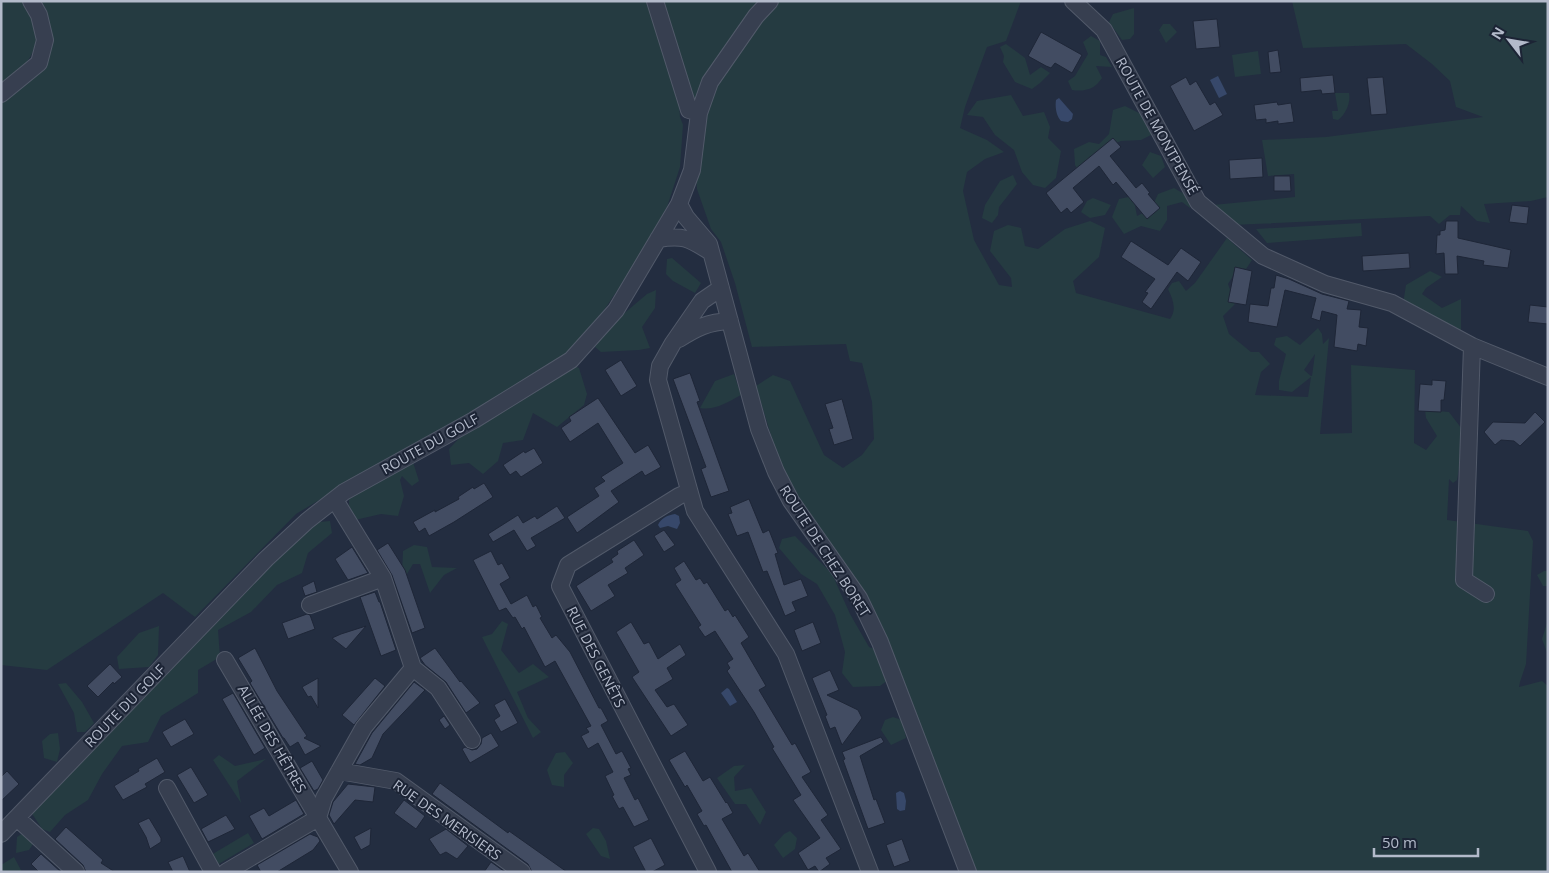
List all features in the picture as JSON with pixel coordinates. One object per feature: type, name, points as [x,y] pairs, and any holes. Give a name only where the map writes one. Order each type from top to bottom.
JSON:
[{"type":"street","points":[[1,94],[39,63],[45,40],[39,14],[31,1]]},
{"type":"street","points":[[655,1],[689,110],[699,113]]},
{"type":"street","name":"ROUTE DU GOLF","points":[[1,834],[266,559],[307,520],[349,489],[474,420],[571,360],[616,310],[679,204],[692,170],[699,113],[710,82],[756,16],[770,1]]},
{"type":"street","name":"ROUTE DE MONTPENSÉ","points":[[1073,1],[1104,30],[1198,202],[1263,256],[1325,284],[1392,303],[1472,346],[1548,376]]},
{"type":"street","name":"ROUTE DE CHEZ BORET","points":[[679,204],[686,217],[709,244],[759,429],[776,472],[791,501],[859,598],[876,633],[968,872]]},
{"type":"street","points":[[658,239],[676,236],[691,240],[711,252]]},
{"type":"street","points":[[721,288],[702,301],[672,343],[660,366],[658,380],[688,492],[695,511],[786,654],[870,872]]},
{"type":"street","points":[[672,343],[699,326],[719,321],[730,321]]},
{"type":"street","points":[[1472,346],[1464,580],[1486,594]]},
{"type":"street","name":"RUE DES GENÊTS","points":[[688,492],[568,565],[560,586],[708,872]]},
{"type":"street","points":[[335,500],[383,578],[413,668],[438,688],[472,740]]},
{"type":"street","points":[[310,605],[383,578]]},
{"type":"street","name":"ALLÉE DES HÊTRES","points":[[225,660],[350,872]]},
{"type":"street","points":[[226,872],[318,818],[324,798],[364,727],[413,668]]},
{"type":"street","name":"RUE DES MERISIERS","points":[[340,770],[396,781],[522,872]]},
{"type":"street","points":[[167,788],[213,872]]},
{"type":"street","points":[[17,818],[76,872]]},
{"type":"green space","points":[[1,1],[27,1],[33,15],[36,39],[34,50],[21,70],[1,89]]},
{"type":"green space","points":[[39,1],[1021,1],[1006,41],[987,47],[965,107],[960,128],[987,140],[1004,152],[985,159],[967,172],[963,191],[974,240],[999,285],[1012,287],[1011,278],[990,251],[994,231],[1008,225],[1021,228],[1025,246],[1038,249],[1065,229],[1090,221],[1105,228],[1099,257],[1073,281],[1076,293],[1170,319],[1174,308],[1168,289],[1172,283],[1179,281],[1186,291],[1195,283],[1227,238],[1252,260],[1246,269],[1235,267],[1233,276],[1228,284],[1235,304],[1223,316],[1229,334],[1251,352],[1259,352],[1270,364],[1261,372],[1255,395],[1308,397],[1311,377],[1292,392],[1279,390],[1279,381],[1286,354],[1274,345],[1276,338],[1287,336],[1300,345],[1318,328],[1322,334],[1323,344],[1329,338],[1320,434],[1352,433],[1351,365],[1415,370],[1414,443],[1426,450],[1437,436],[1426,418],[1425,410],[1449,412],[1465,433],[1457,480],[1453,483],[1449,479],[1447,520],[1528,531],[1533,541],[1526,664],[1519,687],[1542,681],[1548,686],[1548,872],[976,872],[902,682],[888,680],[880,686],[853,687],[842,673],[845,652],[835,615],[817,584],[801,574],[779,548],[782,539],[795,536],[832,574],[850,614],[869,647],[890,654],[780,465],[756,386],[773,375],[790,381],[824,455],[843,468],[862,455],[874,439],[872,402],[862,363],[850,361],[846,344],[752,347],[735,283],[721,242],[711,229],[697,189],[690,96],[679,103],[680,117],[683,125],[680,167],[667,207],[633,267],[598,319],[565,356],[508,392],[406,448],[296,514],[195,617],[163,593],[47,670],[1,665],[1,104],[44,69],[51,51],[48,16]],"holes":[[[1315,354],[1312,376],[1304,370]]]},
{"type":"green space","points":[[1292,1],[1548,1],[1548,197],[1531,201],[1484,204],[1490,223],[1477,221],[1461,206],[1460,215],[1450,215],[1439,224],[1430,216],[1231,225],[1213,205],[1295,197],[1294,174],[1268,176],[1262,140],[1326,137],[1483,117],[1456,107],[1450,81],[1406,44],[1303,48]]},
{"type":"green space","points":[[1134,8],[1134,34],[1130,39],[1122,40],[1109,22],[1113,14]]},
{"type":"green space","points":[[1163,24],[1170,24],[1177,32],[1166,43],[1159,30]]},
{"type":"green space","points":[[1091,36],[1100,41],[1100,55],[1106,57],[1112,67],[1096,66],[1102,78],[1096,85],[1081,91],[1072,90],[1068,81],[1075,76],[1088,54],[1083,42]]},
{"type":"green space","points":[[1006,44],[1025,58],[1030,75],[1041,67],[1050,73],[1032,89],[1015,82],[1003,62],[1004,56],[1000,47]]},
{"type":"green space","points":[[1258,51],[1261,74],[1235,77],[1232,55]]},
{"type":"green space","points":[[1335,93],[1349,93],[1349,104],[1338,120],[1333,119],[1332,111],[1338,111]]},
{"type":"green space","points":[[1011,95],[1023,116],[1044,112],[1050,127],[1048,138],[1061,151],[1056,178],[1045,188],[1033,185],[1022,172],[1014,150],[995,135],[983,117],[967,115],[977,101]]},
{"type":"green space","points":[[1125,106],[1145,116],[1155,133],[1141,140],[1121,141],[1109,146],[1078,170],[1075,165],[1074,149],[1089,142],[1099,144],[1109,134],[1113,110]]},
{"type":"green space","points":[[1150,152],[1161,156],[1165,167],[1153,178],[1142,165]]},
{"type":"green space","points":[[1013,175],[1017,184],[999,207],[998,215],[992,223],[982,218],[985,205],[1000,181]]},
{"type":"green space","points":[[1174,188],[1191,198],[1190,208],[1182,202],[1167,206],[1167,220],[1160,231],[1141,226],[1124,234],[1112,217],[1119,199],[1133,196],[1137,216],[1151,209],[1158,194]]},
{"type":"green space","points":[[1093,198],[1111,205],[1105,215],[1090,218],[1081,212],[1087,201]]},
{"type":"green space","points":[[1361,223],[1362,236],[1267,243],[1256,229]]},
{"type":"green space","points":[[672,258],[701,283],[695,293],[673,281],[666,274],[667,259]]},
{"type":"green space","points":[[1430,271],[1442,277],[1426,288],[1422,294],[1442,308],[1461,299],[1461,334],[1403,304],[1406,285]]},
{"type":"green space","points":[[656,290],[655,308],[642,327],[650,348],[601,352],[595,347],[608,327],[647,294]]},
{"type":"green space","points":[[572,365],[579,368],[587,394],[584,405],[557,427],[533,413],[523,440],[503,443],[498,461],[483,474],[469,463],[451,465],[449,449],[470,427]]},
{"type":"green space","points":[[734,374],[741,395],[716,407],[700,408],[715,381]]},
{"type":"green space","points":[[412,459],[419,481],[412,486],[402,476],[400,480],[404,496],[398,516],[381,514],[355,520],[349,506],[349,496]]},
{"type":"green space","points":[[330,521],[332,533],[308,553],[302,573],[277,585],[251,612],[218,630],[220,657],[198,670],[198,693],[161,716],[148,742],[122,746],[102,774],[88,800],[65,815],[50,832],[42,829],[31,812],[308,523]]},
{"type":"green space","points":[[414,545],[427,547],[432,567],[457,568],[444,575],[430,593],[420,564],[413,564],[407,574],[402,573],[403,551]]},
{"type":"green space","points":[[1548,571],[1548,586],[1543,586],[1537,575]]},
{"type":"green space","points":[[1548,620],[1548,655],[1542,639]]},
{"type":"green space","points":[[502,621],[508,624],[501,650],[519,673],[533,664],[549,677],[517,692],[528,718],[541,732],[533,738],[482,637],[492,634]]},
{"type":"green space","points":[[159,626],[158,655],[149,667],[119,669],[117,657],[139,633]]},
{"type":"green space","points":[[66,683],[82,702],[94,723],[85,732],[77,732],[74,713],[58,684]]},
{"type":"green space","points":[[893,717],[902,720],[906,738],[891,745],[881,730],[885,720]]},
{"type":"green space","points":[[58,733],[60,749],[57,762],[44,758],[42,741],[50,734]]},
{"type":"green space","points":[[565,752],[573,763],[564,775],[564,787],[552,785],[547,770],[556,753]]},
{"type":"green space","points":[[219,755],[235,766],[266,759],[237,781],[241,803],[213,760]]},
{"type":"green space","points":[[745,765],[734,777],[735,791],[751,788],[766,812],[760,825],[746,804],[735,804],[717,778],[734,766]]},
{"type":"green space","points":[[593,828],[599,829],[606,841],[610,859],[601,856],[586,834]]},
{"type":"green space","points":[[790,831],[797,838],[795,849],[783,858],[774,845],[784,834]]},
{"type":"green space","points":[[23,833],[33,838],[33,844],[29,850],[16,853],[17,837]]},
{"type":"green space","points":[[248,833],[254,843],[217,865],[211,855]]},
{"type":"green space","points":[[14,857],[22,872],[1,872],[1,865]]},
{"type":"water","points":[[1218,76],[1227,94],[1219,98],[1210,80]]},
{"type":"water","points":[[1059,98],[1073,114],[1072,119],[1068,122],[1061,121],[1056,111],[1056,100]]},
{"type":"water","points":[[675,514],[679,516],[680,523],[677,529],[668,526],[660,528],[658,525],[661,520]]},
{"type":"water","points":[[727,688],[737,702],[730,706],[721,693]]},
{"type":"water","points":[[900,791],[904,793],[906,801],[905,810],[900,811],[897,809],[896,793]]},
{"type":"building","points":[[1217,19],[1220,47],[1196,49],[1193,21]]},
{"type":"building","points":[[1041,32],[1082,55],[1072,73],[1055,63],[1051,68],[1028,56]]},
{"type":"building","points":[[1278,50],[1281,72],[1270,73],[1268,52]]},
{"type":"building","points":[[1333,75],[1335,93],[1322,94],[1321,90],[1301,92],[1300,78]]},
{"type":"building","points":[[1186,77],[1190,85],[1196,81],[1210,105],[1215,102],[1223,115],[1194,131],[1170,86]]},
{"type":"building","points":[[1383,77],[1387,114],[1371,115],[1367,78]]},
{"type":"building","points":[[1277,102],[1278,105],[1291,103],[1294,122],[1278,124],[1278,121],[1266,123],[1266,119],[1256,120],[1254,105]]},
{"type":"building","points":[[1113,138],[1121,147],[1110,156],[1136,188],[1142,183],[1150,193],[1148,194],[1160,208],[1147,219],[1116,182],[1113,185],[1099,166],[1073,188],[1084,202],[1071,213],[1067,208],[1061,213],[1046,193]]},
{"type":"building","points":[[1262,158],[1263,177],[1230,179],[1229,160]]},
{"type":"building","points":[[1274,176],[1290,176],[1291,191],[1274,191]]},
{"type":"building","points":[[1512,205],[1529,207],[1527,224],[1509,222]]},
{"type":"building","points":[[1446,221],[1458,221],[1458,238],[1511,250],[1508,268],[1483,265],[1484,261],[1457,256],[1458,274],[1445,274],[1444,253],[1436,254],[1437,235],[1440,235],[1440,231],[1445,230]]},
{"type":"building","points":[[1131,241],[1168,265],[1181,248],[1201,262],[1188,281],[1177,272],[1151,309],[1142,302],[1148,293],[1145,292],[1155,279],[1121,257]]},
{"type":"building","points":[[1409,253],[1410,268],[1363,271],[1362,256]]},
{"type":"building","points":[[1235,267],[1252,271],[1246,305],[1228,302]]},
{"type":"building","points":[[1276,275],[1322,294],[1349,301],[1347,309],[1361,310],[1359,327],[1368,328],[1366,346],[1358,344],[1357,351],[1334,347],[1337,315],[1322,311],[1320,321],[1311,318],[1316,298],[1285,290],[1277,327],[1248,322],[1250,304],[1268,306],[1271,288],[1274,288]]},
{"type":"building","points":[[1530,305],[1548,307],[1548,324],[1528,322]]},
{"type":"building","points":[[621,360],[637,386],[621,396],[605,370]]},
{"type":"building","points":[[690,373],[700,401],[697,402],[729,491],[711,497],[701,469],[706,467],[673,379]]},
{"type":"building","points":[[1432,380],[1446,381],[1444,400],[1441,400],[1441,412],[1418,411],[1420,384],[1432,385]]},
{"type":"building","points":[[598,398],[635,453],[648,445],[661,467],[645,476],[642,471],[611,491],[619,502],[577,533],[567,517],[599,496],[594,488],[605,481],[601,477],[623,463],[598,423],[570,442],[561,428],[571,421],[569,417]]},
{"type":"building","points":[[842,399],[853,439],[834,445],[829,429],[833,428],[825,404]]},
{"type":"building","points":[[1535,412],[1545,422],[1520,446],[1514,441],[1501,440],[1495,445],[1484,432],[1493,422],[1525,423]]},
{"type":"building","points":[[534,448],[543,463],[521,477],[516,471],[510,475],[503,465],[524,451],[525,453]]},
{"type":"building","points":[[484,483],[493,497],[429,536],[425,528],[419,532],[413,522],[459,499],[458,497],[473,487],[474,489]]},
{"type":"building","points":[[749,499],[763,533],[769,530],[778,553],[775,554],[784,585],[801,579],[808,596],[792,602],[796,611],[785,616],[767,571],[763,572],[748,532],[737,536],[728,514],[732,513],[730,507]]},
{"type":"building","points":[[557,506],[565,518],[531,538],[536,546],[527,551],[514,530],[493,542],[488,534],[518,515],[523,523],[535,516],[537,519]]},
{"type":"building","points":[[664,530],[675,545],[664,552],[654,536]]},
{"type":"building","points":[[634,540],[644,555],[625,568],[628,573],[608,585],[615,596],[591,611],[576,586],[613,562],[611,559],[618,554],[617,551]]},
{"type":"building","points":[[388,543],[405,570],[425,628],[412,633],[392,575],[377,550]]},
{"type":"building","points":[[352,547],[368,573],[348,580],[335,559]]},
{"type":"building","points":[[491,551],[498,565],[502,563],[510,578],[500,584],[511,604],[527,595],[533,607],[536,605],[542,617],[540,618],[552,638],[556,635],[570,652],[599,708],[601,708],[608,721],[601,725],[616,754],[622,751],[631,768],[628,769],[631,775],[624,778],[635,800],[638,798],[649,820],[634,827],[623,807],[619,809],[605,776],[613,772],[598,743],[588,749],[581,736],[589,732],[586,728],[591,726],[555,661],[545,667],[524,627],[522,629],[515,617],[513,618],[506,608],[499,611],[473,560]]},
{"type":"building","points":[[684,561],[696,580],[700,578],[704,584],[707,582],[725,611],[728,609],[733,617],[735,615],[749,637],[741,643],[766,686],[759,690],[792,745],[795,743],[811,772],[802,777],[828,815],[821,820],[841,849],[826,858],[830,864],[819,872],[815,866],[808,870],[798,853],[820,838],[793,800],[801,795],[772,748],[774,747],[754,712],[727,671],[730,668],[727,663],[733,659],[715,631],[705,637],[698,627],[701,625],[675,584],[681,580],[674,568]]},
{"type":"building","points":[[314,581],[317,592],[305,596],[302,587]]},
{"type":"building","points":[[375,592],[396,650],[381,656],[360,597]]},
{"type":"building","points":[[307,614],[310,615],[315,629],[288,639],[282,623]]},
{"type":"building","points":[[631,622],[644,644],[649,642],[658,659],[680,644],[686,655],[667,668],[673,679],[655,690],[667,707],[674,704],[688,725],[671,736],[632,677],[639,672],[616,632]]},
{"type":"building","points":[[813,622],[821,643],[802,651],[794,630]]},
{"type":"building","points":[[366,626],[346,649],[332,638],[341,634]]},
{"type":"building","points":[[255,648],[277,691],[307,736],[304,738],[321,746],[305,755],[298,742],[290,747],[283,738],[250,683],[252,681],[238,658]]},
{"type":"building","points":[[435,648],[460,682],[480,703],[466,713],[446,682],[425,665],[420,658]]},
{"type":"building","points":[[110,664],[122,677],[114,684],[113,682],[98,697],[87,686]]},
{"type":"building","points":[[830,670],[839,690],[827,695],[858,710],[862,718],[842,745],[835,727],[830,729],[825,716],[827,715],[812,678]]},
{"type":"building","points":[[318,678],[318,708],[311,696],[308,697],[302,687]]},
{"type":"building","points":[[375,678],[385,686],[354,725],[342,715]]},
{"type":"building","points":[[414,682],[425,690],[383,734],[372,758],[360,765],[355,764],[372,733]]},
{"type":"building","points":[[233,693],[265,748],[254,755],[222,699]]},
{"type":"building","points":[[505,699],[518,723],[501,732],[494,720],[500,716],[494,705]]},
{"type":"building","points":[[444,716],[450,725],[445,729],[439,720]]},
{"type":"building","points":[[185,719],[194,734],[171,747],[162,732]]},
{"type":"building","points":[[491,733],[499,746],[470,763],[462,749],[465,747],[472,750],[477,749],[481,744],[482,738]]},
{"type":"building","points":[[881,737],[884,742],[860,756],[874,800],[876,799],[885,823],[868,829],[843,760],[845,759],[842,752]]},
{"type":"building","points":[[685,751],[703,781],[710,777],[727,802],[733,813],[722,819],[744,856],[748,853],[760,872],[732,872],[706,825],[704,826],[697,814],[702,811],[687,785],[685,787],[669,760]]},
{"type":"building","points":[[157,758],[165,772],[145,784],[147,787],[123,800],[114,786]]},
{"type":"building","points":[[312,761],[323,780],[318,789],[314,791],[300,768]]},
{"type":"building","points":[[191,767],[208,795],[194,803],[177,775]]},
{"type":"building","points":[[7,771],[19,784],[1,801],[1,777]]},
{"type":"building","points":[[440,783],[508,833],[509,831],[567,872],[532,872],[528,864],[432,794]]},
{"type":"building","points":[[348,784],[375,787],[373,802],[355,800],[334,824],[329,815],[333,802]]},
{"type":"building","points":[[296,800],[304,814],[262,839],[249,816],[264,808],[269,816]]},
{"type":"building","points":[[404,800],[425,816],[416,829],[394,813]]},
{"type":"building","points":[[226,815],[235,829],[208,842],[201,829]]},
{"type":"building","points":[[149,818],[161,838],[161,842],[150,849],[138,823]]},
{"type":"building","points":[[66,827],[103,860],[101,863],[115,872],[86,872],[83,865],[55,839]]},
{"type":"building","points":[[371,828],[370,845],[361,850],[354,837]]},
{"type":"building","points":[[446,829],[468,846],[457,859],[446,852],[440,855],[429,839]]},
{"type":"building","points":[[310,834],[318,837],[320,841],[313,850],[277,872],[261,872],[257,865]]},
{"type":"building","points":[[651,838],[665,865],[652,872],[646,872],[633,847]]},
{"type":"building","points":[[902,839],[910,861],[894,867],[886,845]]},
{"type":"building","points":[[41,854],[61,872],[39,872],[31,864]]},
{"type":"building","points":[[183,856],[190,872],[173,872],[168,862]]},
{"type":"building","points":[[491,862],[505,872],[484,872]]}]
